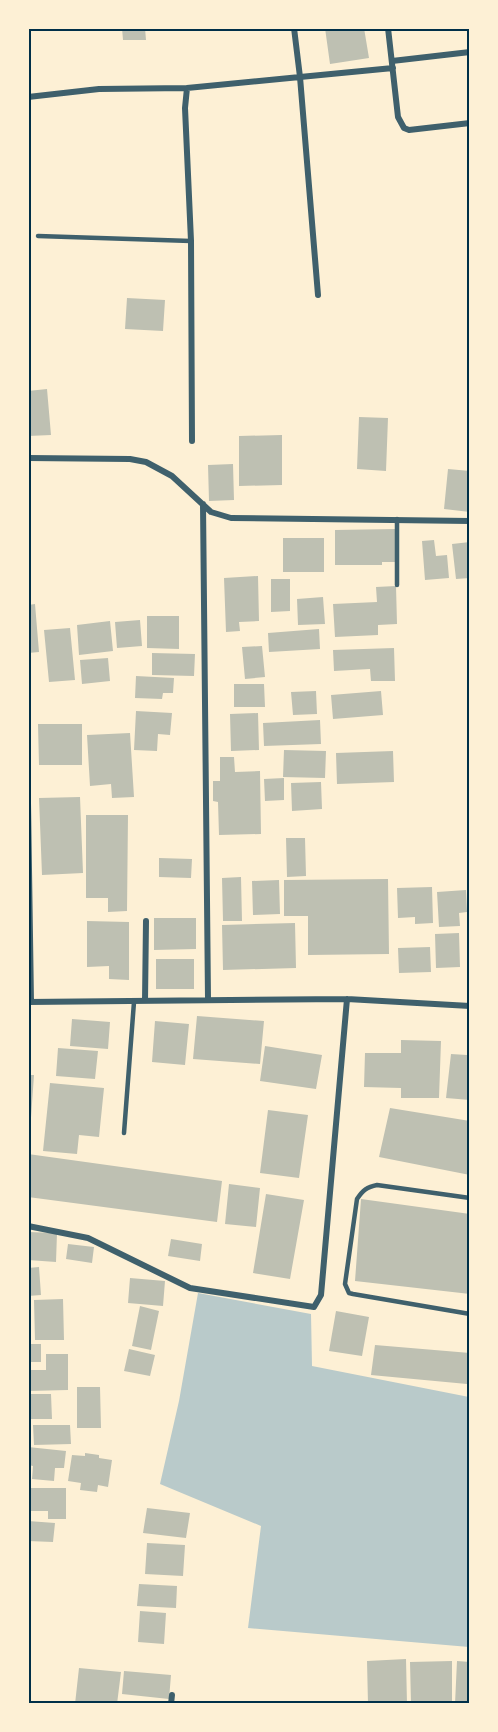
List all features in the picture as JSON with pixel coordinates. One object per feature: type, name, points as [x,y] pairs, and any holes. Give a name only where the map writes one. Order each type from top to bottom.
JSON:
[{"type":"street","points":[[294,28],[318,295]]},
{"type":"street","points":[[388,28],[398,117],[404,128],[409,130],[470,123]]},
{"type":"street","points":[[28,97],[99,89],[187,88],[300,77],[470,52]]},
{"type":"street","points":[[187,88],[185,108],[191,241],[192,441]]},
{"type":"street","points":[[28,458],[130,459],[146,462],[172,476],[211,512],[231,518],[470,521]]},
{"type":"street","points":[[203,504],[208,999]]},
{"type":"street","points":[[28,803],[30,1002],[347,999],[470,1006]]},
{"type":"street","points":[[145,1001],[146,921]]},
{"type":"street","points":[[28,1226],[88,1238],[190,1288],[314,1307],[321,1295],[347,999]]},
{"type":"street","points":[[171,1704],[172,1695]]},
{"type":"lane","points":[[38,236],[191,241]]},
{"type":"lane","points":[[397,585],[398,519]]},
{"type":"lane","points":[[124,1133],[134,1002]]},
{"type":"lane","points":[[470,1198],[377,1185],[369,1186],[357,1199],[345,1284],[349,1293],[353,1294],[470,1314]]},
{"type":"shaded area","points":[[198,1293],[311,1314],[312,1366],[469,1397],[469,1647],[248,1628],[261,1526],[160,1484],[179,1401]]},
{"type":"building","points":[[122,28],[145,28],[146,40],[123,40]]},
{"type":"building","points":[[325,28],[364,28],[369,58],[330,64]]},
{"type":"building","points":[[127,298],[165,300],[163,331],[125,329]]},
{"type":"building","points":[[47,389],[51,435],[28,436],[28,391]]},
{"type":"building","points":[[359,417],[388,418],[386,471],[357,469]]},
{"type":"building","points":[[282,435],[282,485],[239,486],[239,436]]},
{"type":"building","points":[[233,464],[234,500],[209,501],[208,465]]},
{"type":"building","points":[[448,469],[470,471],[470,512],[444,509]]},
{"type":"building","points":[[395,529],[395,562],[382,562],[382,565],[335,565],[335,530]]},
{"type":"building","points":[[283,538],[324,538],[324,572],[283,572]]},
{"type":"building","points":[[434,540],[436,556],[447,555],[449,578],[425,580],[422,541]]},
{"type":"building","points":[[470,542],[470,578],[456,579],[452,544]]},
{"type":"building","points":[[258,576],[259,621],[239,622],[240,631],[226,632],[224,578]]},
{"type":"building","points":[[271,579],[290,579],[290,611],[271,612]]},
{"type":"building","points":[[396,586],[397,624],[378,625],[378,635],[335,637],[333,604],[377,602],[376,587]]},
{"type":"building","points":[[323,597],[325,624],[298,625],[297,599]]},
{"type":"building","points":[[35,604],[39,652],[28,653],[28,605]]},
{"type":"building","points":[[147,616],[179,616],[179,649],[147,648]]},
{"type":"building","points":[[140,620],[142,646],[117,648],[115,622]]},
{"type":"building","points":[[110,621],[113,651],[79,655],[77,625]]},
{"type":"building","points":[[70,628],[75,680],[49,682],[44,630]]},
{"type":"building","points":[[319,629],[320,649],[269,652],[268,633]]},
{"type":"building","points":[[262,646],[265,677],[245,679],[242,647]]},
{"type":"building","points":[[394,648],[395,681],[371,681],[370,669],[334,671],[333,650]]},
{"type":"building","points":[[152,653],[195,654],[194,676],[152,675]]},
{"type":"building","points":[[108,658],[110,681],[82,684],[80,660]]},
{"type":"building","points":[[136,676],[174,678],[173,693],[163,693],[162,699],[135,698]]},
{"type":"building","points":[[234,684],[264,684],[265,707],[234,707]]},
{"type":"building","points":[[316,691],[317,714],[293,715],[291,692]]},
{"type":"building","points":[[381,691],[383,715],[333,719],[331,695]]},
{"type":"building","points":[[136,711],[172,713],[170,735],[158,734],[157,751],[134,750]]},
{"type":"building","points":[[258,713],[259,750],[231,751],[230,714]]},
{"type":"building","points":[[320,720],[321,744],[264,746],[263,723]]},
{"type":"building","points":[[38,724],[82,724],[82,765],[39,765]]},
{"type":"building","points":[[130,733],[134,797],[112,798],[111,784],[90,786],[87,735]]},
{"type":"building","points":[[284,750],[326,751],[325,778],[283,777]]},
{"type":"building","points":[[393,751],[394,782],[337,784],[336,753]]},
{"type":"building","points":[[220,757],[234,757],[235,772],[260,771],[261,834],[219,835],[218,802],[213,801],[213,781],[220,781]]},
{"type":"building","points":[[284,778],[284,800],[265,801],[264,779]]},
{"type":"building","points":[[321,782],[322,809],[292,811],[291,783]]},
{"type":"building","points":[[80,797],[83,873],[42,875],[39,798]]},
{"type":"building","points":[[86,815],[128,815],[127,911],[108,912],[108,898],[86,898]]},
{"type":"building","points":[[286,838],[305,838],[306,876],[287,877]]},
{"type":"building","points":[[159,858],[192,859],[191,878],[159,877]]},
{"type":"building","points":[[241,877],[242,921],[223,921],[222,878]]},
{"type":"building","points":[[388,879],[389,954],[308,955],[308,916],[284,916],[284,880]]},
{"type":"building","points":[[279,880],[280,914],[253,915],[252,881]]},
{"type":"building","points":[[432,887],[433,923],[415,924],[415,917],[398,918],[397,888]]},
{"type":"building","points":[[466,890],[467,912],[459,913],[460,926],[439,927],[437,892]]},
{"type":"building","points":[[154,918],[196,918],[196,949],[154,950]]},
{"type":"building","points":[[87,921],[129,922],[129,980],[109,979],[109,966],[87,967]]},
{"type":"building","points":[[295,923],[296,968],[223,970],[222,925]]},
{"type":"building","points":[[459,933],[460,967],[436,968],[435,934]]},
{"type":"building","points":[[430,947],[431,972],[399,973],[398,948]]},
{"type":"building","points":[[156,959],[194,959],[194,989],[156,989]]},
{"type":"building","points":[[197,1016],[264,1021],[260,1064],[193,1059]]},
{"type":"building","points":[[72,1019],[110,1022],[108,1049],[70,1046]]},
{"type":"building","points":[[155,1021],[189,1024],[185,1065],[152,1062]]},
{"type":"building","points":[[401,1040],[441,1041],[439,1098],[401,1098],[401,1088],[364,1087],[365,1053],[401,1053]]},
{"type":"building","points":[[265,1046],[322,1055],[316,1089],[260,1081]]},
{"type":"building","points":[[58,1048],[98,1051],[95,1079],[56,1076]]},
{"type":"building","points":[[467,1051],[470,1051],[470,1100],[446,1098],[451,1054],[467,1055]]},
{"type":"building","points":[[28,1075],[34,1075],[30,1132],[28,1132]]},
{"type":"building","points":[[50,1083],[104,1088],[99,1137],[79,1135],[77,1154],[43,1151]]},
{"type":"building","points":[[390,1108],[470,1121],[470,1175],[379,1157]]},
{"type":"building","points":[[268,1110],[308,1115],[299,1178],[260,1173]]},
{"type":"building","points":[[28,1154],[222,1181],[217,1222],[28,1197]]},
{"type":"building","points":[[229,1184],[260,1188],[256,1227],[225,1224]]},
{"type":"building","points":[[266,1194],[304,1200],[290,1279],[253,1273]]},
{"type":"building","points":[[361,1199],[470,1214],[470,1294],[355,1281]]},
{"type":"building","points":[[28,1232],[57,1233],[56,1262],[28,1260]]},
{"type":"building","points":[[171,1239],[202,1244],[200,1261],[168,1256]]},
{"type":"building","points":[[68,1244],[94,1247],[92,1263],[66,1259]]},
{"type":"building","points":[[39,1267],[41,1295],[28,1296],[28,1268]]},
{"type":"building","points":[[130,1278],[165,1281],[163,1306],[128,1303]]},
{"type":"building","points":[[63,1299],[64,1340],[35,1340],[34,1300]]},
{"type":"building","points":[[140,1306],[159,1311],[151,1350],[132,1346]]},
{"type":"building","points":[[336,1311],[369,1317],[362,1356],[329,1351]]},
{"type":"building","points":[[28,1344],[41,1344],[41,1362],[28,1362]]},
{"type":"building","points":[[375,1345],[470,1353],[467,1384],[371,1375]]},
{"type":"building","points":[[129,1349],[155,1355],[150,1376],[124,1371]]},
{"type":"building","points":[[46,1354],[68,1354],[68,1390],[28,1391],[28,1370],[46,1370]]},
{"type":"building","points":[[77,1387],[100,1387],[101,1428],[77,1428]]},
{"type":"building","points":[[28,1394],[51,1394],[52,1419],[28,1419]]},
{"type":"building","points":[[33,1425],[70,1425],[71,1444],[34,1445]]},
{"type":"building","points":[[28,1447],[66,1451],[64,1468],[55,1468],[54,1481],[32,1479],[33,1466],[28,1465]]},
{"type":"building","points":[[85,1453],[112,1460],[108,1487],[98,1485],[97,1492],[80,1490],[81,1483],[68,1481],[72,1455],[85,1456]]},
{"type":"building","points":[[30,1488],[66,1488],[66,1519],[48,1519],[48,1511],[29,1511]]},
{"type":"building","points":[[147,1508],[190,1513],[186,1538],[143,1533]]},
{"type":"building","points":[[28,1521],[55,1523],[53,1542],[28,1541]]},
{"type":"building","points":[[147,1543],[185,1545],[183,1576],[145,1574]]},
{"type":"building","points":[[139,1584],[177,1586],[176,1608],[137,1606]]},
{"type":"building","points":[[140,1611],[166,1613],[164,1644],[138,1642]]},
{"type":"building","points":[[406,1659],[407,1704],[368,1704],[367,1661]]},
{"type":"building","points":[[452,1661],[452,1704],[411,1704],[410,1662]]},
{"type":"building","points":[[457,1661],[470,1662],[470,1704],[455,1704]]},
{"type":"building","points":[[79,1668],[121,1672],[117,1704],[75,1704]]},
{"type":"building","points":[[124,1671],[171,1675],[169,1699],[122,1694]]}]
